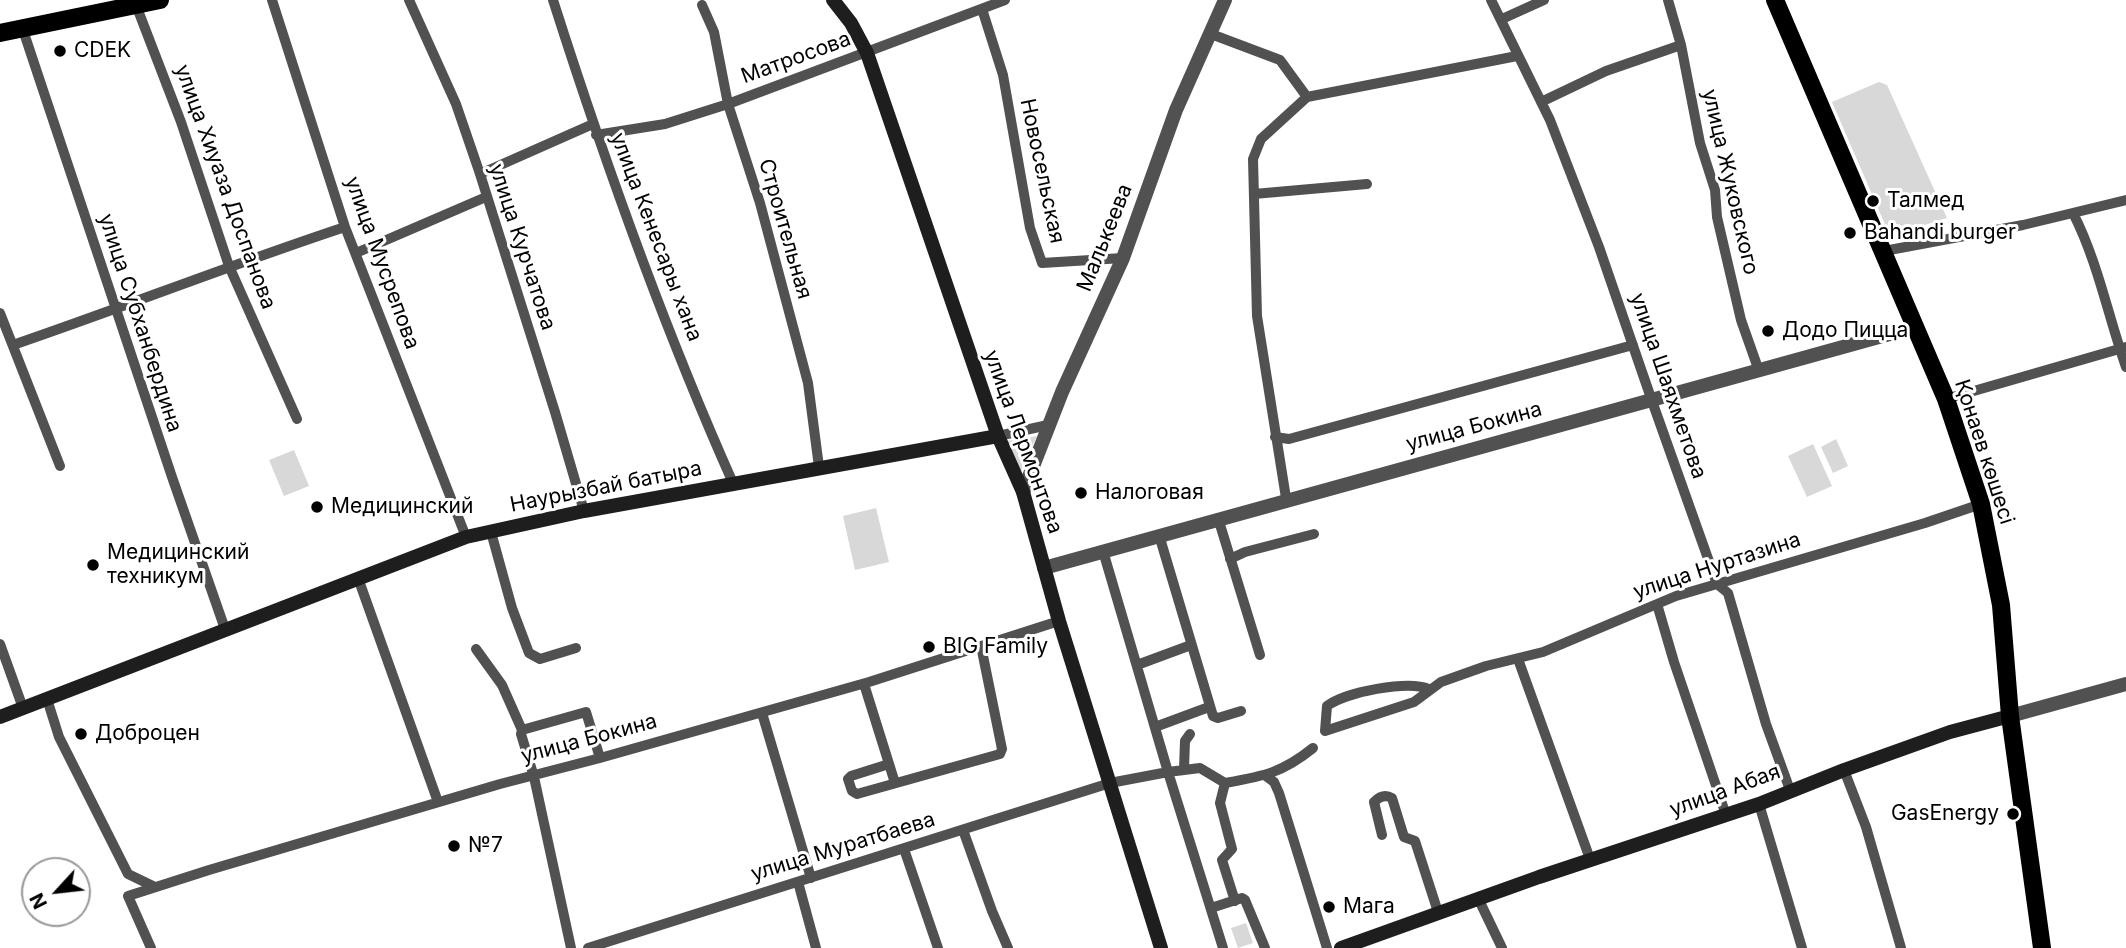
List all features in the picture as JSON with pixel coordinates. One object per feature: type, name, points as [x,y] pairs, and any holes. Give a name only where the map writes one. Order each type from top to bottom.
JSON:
[{"type":"main road","points":[[0,33],[160,0]]},
{"type":"main road","name":"улица Лермонтова","points":[[833,0],[851,23],[867,53],[998,436],[1023,492],[1059,621],[1161,948]]},
{"type":"main road","name":"Қонаев көшесі","points":[[1775,0],[1946,399],[1981,504],[2001,605],[2010,716],[2042,948]]},
{"type":"main road","name":"Наурызбай батыра","points":[[0,717],[466,537],[583,511],[998,436]]},
{"type":"main road","name":"улица Абая","points":[[1341,948],[1590,859],[1759,804],[1790,790],[1950,732],[2010,716]]},
{"type":"street","name":"улица Мусрепова","points":[[272,0],[345,227],[466,537]]},
{"type":"street","name":"улица Курчатова","points":[[410,0],[456,104],[480,174],[555,412],[583,511]]},
{"type":"street","name":"улица Кенесары хана","points":[[553,0],[595,130],[708,427],[733,483]]},
{"type":"street","name":"Матросова","points":[[480,174],[595,130],[665,124],[728,104],[1005,0]]},
{"type":"street","name":"Малькеева","points":[[1023,492],[1048,425],[1123,258],[1176,110],[1225,0]]},
{"type":"street","name":"улица Шаяхметова","points":[[1492,0],[1541,102],[1599,247],[1717,584],[1728,593],[1766,724],[1790,790]]},
{"type":"street","points":[[1502,19],[1544,0]]},
{"type":"street","name":"улица Жуковского","points":[[1668,0],[1681,45],[1700,143],[1715,190],[1717,217],[1741,320],[1759,372]]},
{"type":"street","name":"улица Хиуаза Доспанова","points":[[136,5],[181,122],[229,266],[297,419]]},
{"type":"street","name":"Строительная","points":[[702,5],[715,32],[728,104],[760,202],[808,383],[819,467]]},
{"type":"street","name":"Новосельская","points":[[982,9],[1003,75],[1030,228],[1042,262],[1123,258]]},
{"type":"street","name":"улица Субханбердина","points":[[22,27],[225,629]]},
{"type":"street","points":[[1211,34],[1280,60],[1307,97]]},
{"type":"street","points":[[1541,102],[1606,71],[1681,45]]},
{"type":"street","points":[[1286,499],[1257,316],[1253,159],[1261,139],[1307,97],[1517,56]]},
{"type":"street","points":[[1254,194],[1367,184]]},
{"type":"street","points":[[356,253],[486,198]]},
{"type":"street","points":[[1884,251],[2126,200]]},
{"type":"street","points":[[2073,213],[2094,261],[2123,348],[2126,368]]},
{"type":"street","points":[[13,345],[229,266],[345,227]]},
{"type":"street","points":[[1,316],[60,466]]},
{"type":"street","name":"улица Бокина","points":[[1044,568],[1914,327]]},
{"type":"street","points":[[1275,437],[1289,439],[1633,345]]},
{"type":"street","points":[[1946,399],[2123,348]]},
{"type":"street","points":[[998,436],[1048,425]]},
{"type":"street","name":"улица Нуртазина","points":[[1429,690],[1403,686],[1358,693],[1331,702],[1327,706],[1325,731],[1414,702],[1441,682],[1486,666],[1544,652],[1657,604],[1981,504]]},
{"type":"street","points":[[1218,518],[1260,655]]},
{"type":"street","points":[[491,531],[512,608],[529,653],[540,659],[576,648]]},
{"type":"street","points":[[1230,559],[1245,552],[1314,534]]},
{"type":"street","points":[[1158,535],[1209,707],[1215,718],[1241,711]]},
{"type":"street","points":[[1102,551],[1223,948]]},
{"type":"street","points":[[358,578],[438,802]]},
{"type":"street","points":[[1657,604],[1674,663],[1726,815]]},
{"type":"street","name":"улица Бокина","points":[[151,948],[128,896],[438,802],[864,684],[1059,621]]},
{"type":"street","points":[[0,643],[23,708]]},
{"type":"street","points":[[1137,665],[1191,645]]},
{"type":"street","points":[[889,764],[851,776],[848,779],[852,791],[858,794],[1000,754],[1002,749],[981,646]]},
{"type":"street","points":[[476,649],[502,685],[522,730],[571,948]]},
{"type":"street","points":[[1518,659],[1590,859]]},
{"type":"street","points":[[864,684],[895,783]]},
{"type":"street","name":"улица Абая","points":[[2010,716],[2126,684]]},
{"type":"street","points":[[47,699],[59,737],[128,874],[155,887]]},
{"type":"street","points":[[1155,727],[1209,707]]},
{"type":"street","points":[[522,730],[586,712],[600,758]]},
{"type":"street","points":[[762,713],[811,878]]},
{"type":"street","points":[[1190,734],[1185,741],[1184,769],[1205,769],[1225,783],[1266,776],[1286,768],[1313,747]]},
{"type":"street","name":"улица Муратбаева","points":[[588,948],[1110,783],[1184,769]]},
{"type":"street","points":[[1844,770],[1866,827],[1901,948]]},
{"type":"street","points":[[1266,776],[1274,782],[1279,793],[1327,948]]},
{"type":"street","points":[[1225,783],[1220,803],[1232,849],[1222,860],[1235,901]]},
{"type":"street","points":[[1382,835],[1374,802],[1383,796],[1389,796],[1392,798],[1404,836],[1414,839],[1438,912]]},
{"type":"street","points":[[1759,804],[1802,948]]},
{"type":"street","points":[[963,830],[1008,948]]},
{"type":"street","points":[[904,849],[938,948]]},
{"type":"street","points":[[798,882],[816,948]]},
{"type":"street","points":[[1211,908],[1242,898],[1249,904],[1265,948]]},
{"type":"street","points":[[1478,898],[1502,948]]},
{"type":"shaded area","points":[[1879,82],[1887,85],[1947,218],[1890,236],[1832,102]]},
{"type":"shaded area","points":[[1037,436],[1020,473],[1007,441]]},
{"type":"shaded area","points":[[1836,439],[1848,466],[1833,473],[1821,447]]},
{"type":"shaded area","points":[[1813,444],[1832,486],[1807,497],[1788,456]]},
{"type":"shaded area","points":[[294,450],[309,486],[284,496],[269,460]]},
{"type":"shaded area","points":[[876,508],[889,562],[855,570],[843,516]]},
{"type":"shaded area","points":[[1246,923],[1253,943],[1238,948],[1231,928]]},
{"type":"place","name":"CDEK","points":[[60,51]]},
{"type":"place","name":"Талмед","points":[[1873,201]]},
{"type":"place","name":"Bahandi burger","points":[[1850,233]]},
{"type":"place","name":"Додо Пицца","points":[[1768,331]]},
{"type":"place","name":"Налоговая","points":[[1081,493]]},
{"type":"place","name":"Медицинский","points":[[317,507]]},
{"type":"place","name":"Медицинский техникум","points":[[93,565]]},
{"type":"place","name":"BIG Family","points":[[929,647]]},
{"type":"place","name":"Доброцен","points":[[81,734]]},
{"type":"place","name":"GasEnergy","points":[[2013,814]]},
{"type":"place","name":"№7","points":[[454,846]]},
{"type":"place","name":"Мага","points":[[1329,907]]}]
